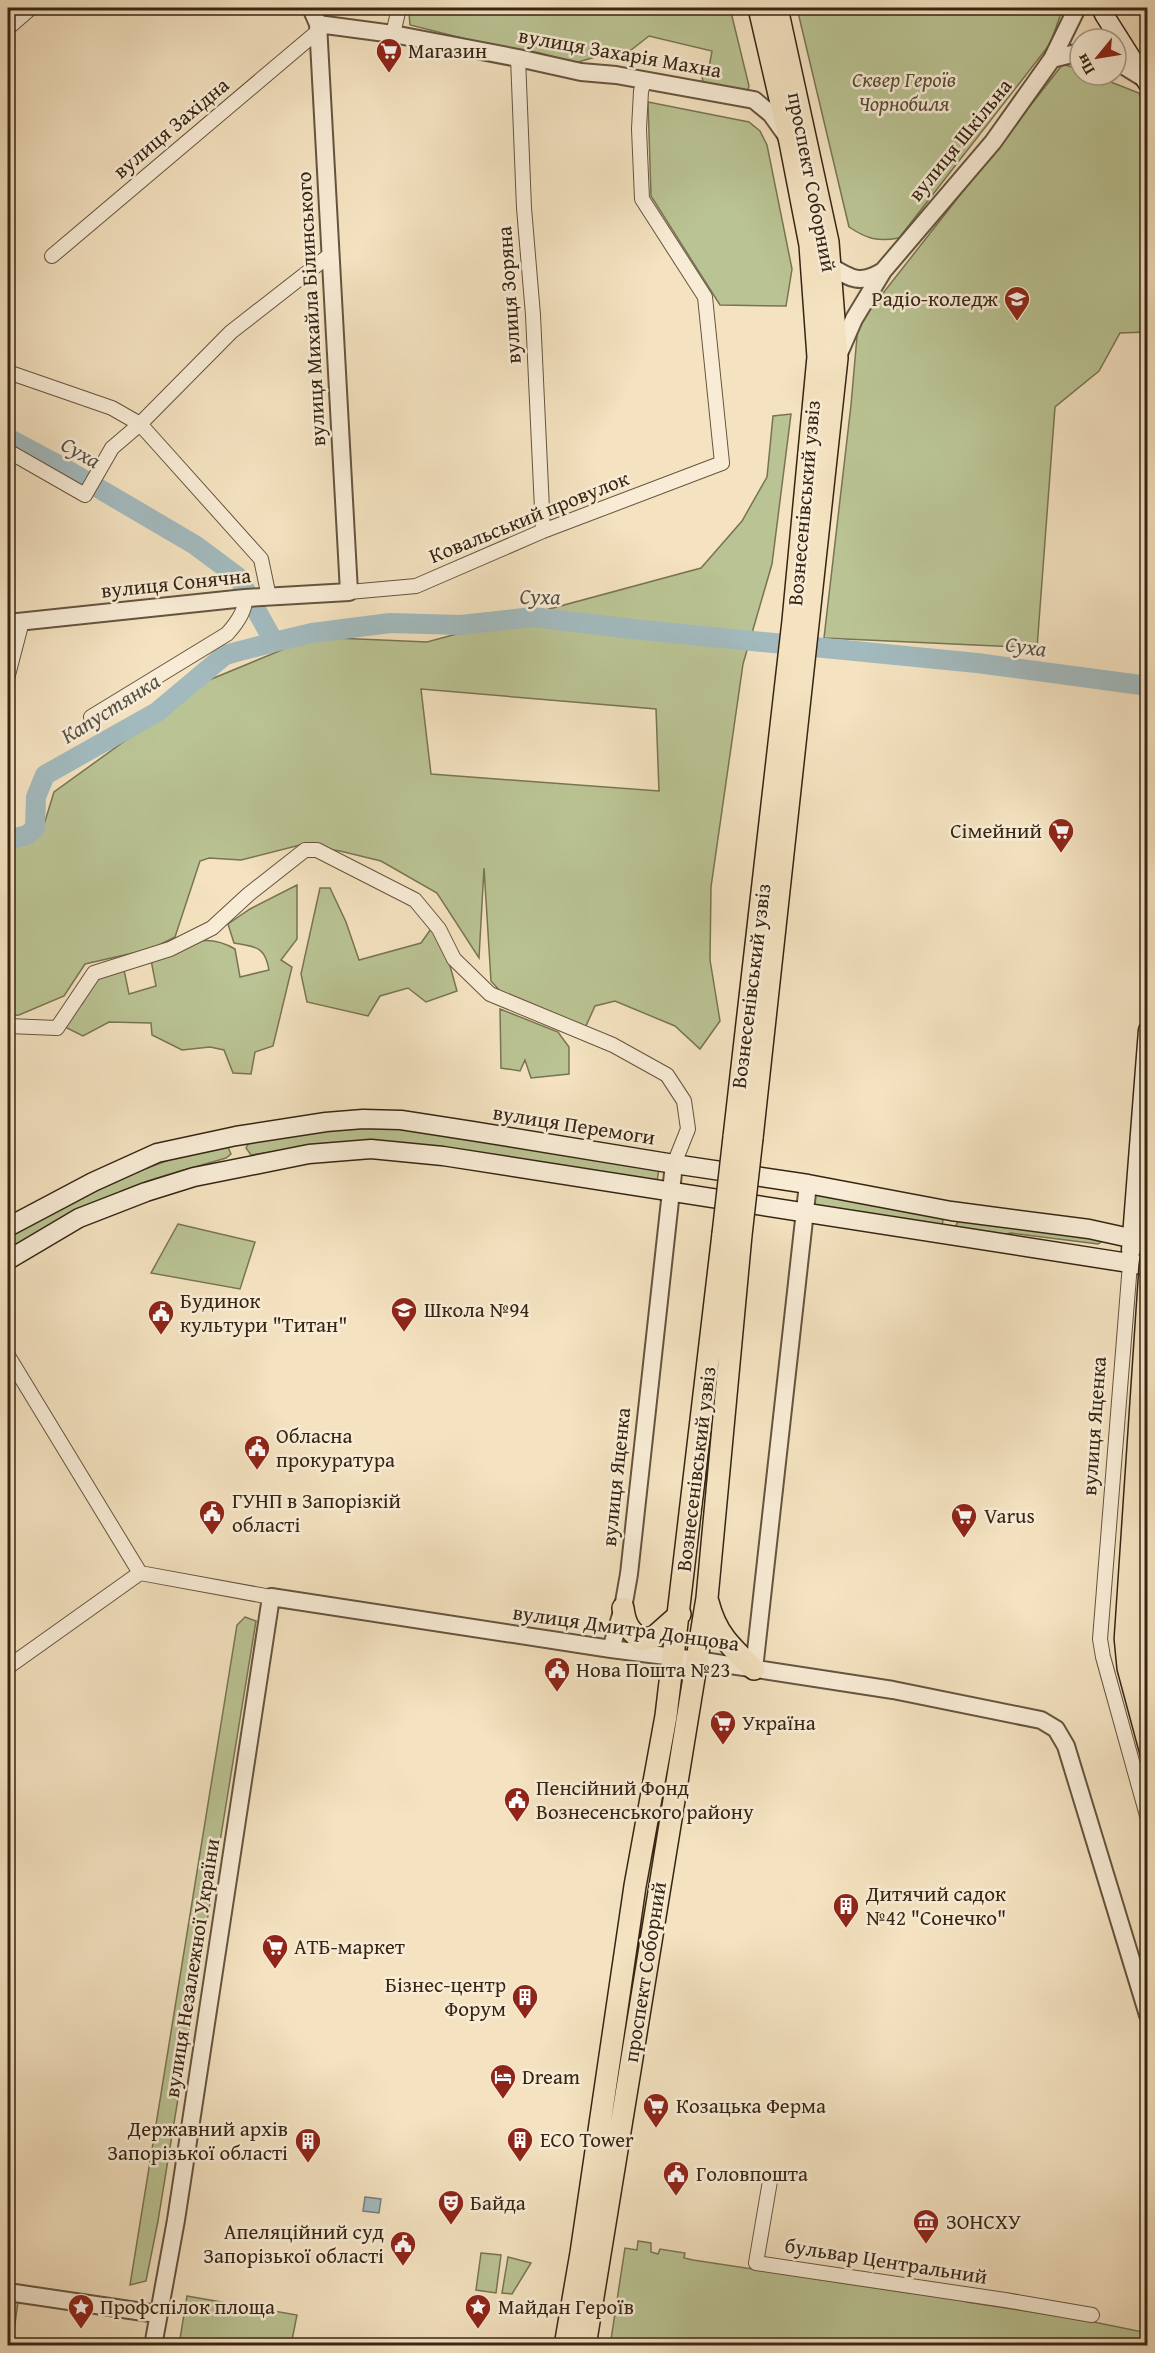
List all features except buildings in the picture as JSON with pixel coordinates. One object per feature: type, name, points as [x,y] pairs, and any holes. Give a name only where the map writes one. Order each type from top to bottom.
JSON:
[{"type":"main road","name":"проспект Соборний","points":[[759,8],[790,142],[810,245],[827,358]]},
{"type":"main road","name":"проспект Соборний","points":[[777,8],[828,242],[830,266],[827,358]]},
{"type":"main road","points":[[1101,8],[1146,82]]},
{"type":"main road","name":"Вознесенівський узвіз","points":[[680,1614],[732,1234],[795,671],[827,358]]},
{"type":"main road","name":"вулиця Яценка","points":[[1139,1265],[1148,1030]]},
{"type":"main road","name":"вулиця Перемоги","points":[[8,1227],[93,1182],[157,1153],[236,1136],[326,1122],[363,1119],[402,1120],[808,1184],[951,1210],[1089,1229],[1140,1240]]},
{"type":"main road","points":[[236,1136],[241,1167]]},
{"type":"main road","points":[[8,1260],[78,1218],[194,1177],[309,1154],[371,1149],[443,1156],[669,1193],[806,1211],[1139,1265]]},
{"type":"main road","points":[[949,1236],[951,1210]]},
{"type":"main road","name":"Вознесенівський узвіз","points":[[707,1598],[732,1234]]},
{"type":"main road","name":"проспект Соборний","points":[[565,2346],[595,2225],[707,1598]]},
{"type":"main road","points":[[707,1598],[713,1621],[721,1634],[754,1669]]},
{"type":"main road","points":[[622,1608],[625,1623],[630,1631],[641,1640],[654,1637],[680,1614]]},
{"type":"main road","name":"проспект Соборний","points":[[585,2346],[595,2225],[635,1886],[666,1716],[680,1614]]},
{"type":"street","points":[[8,28],[31,8]]},
{"type":"street","points":[[311,8],[317,28]]},
{"type":"street","points":[[393,34],[399,8]]},
{"type":"street","name":"вулиця Шкільна","points":[[827,358],[883,271],[993,142],[1053,59],[1077,8]]},
{"type":"street","name":"вулиця Захарія Махна","points":[[317,28],[393,34],[554,67],[616,75],[644,82],[754,100]]},
{"type":"street","name":"вулиця Михайла Білинського","points":[[317,28],[349,592]]},
{"type":"street","name":"вулиця Західна","points":[[52,256],[317,28]]},
{"type":"street","points":[[1053,59],[1068,55]]},
{"type":"street","name":"вулиця Зоряна","points":[[518,58],[524,208],[533,315],[543,531]]},
{"type":"street","points":[[772,67],[763,94],[754,100],[771,114],[790,142]]},
{"type":"street","points":[[1128,69],[1146,82]]},
{"type":"street","name":"Ковальський провулок","points":[[349,592],[416,586],[543,531],[722,463],[705,297],[642,199],[639,129],[641,91],[644,82]]},
{"type":"street","points":[[8,452],[85,495],[112,448],[140,424],[231,332],[331,254]]},
{"type":"street","points":[[830,266],[846,276],[859,280],[870,279],[883,271]]},
{"type":"street","points":[[8,372],[112,408],[140,424],[261,559],[258,597],[245,605],[236,624],[227,634],[90,717]]},
{"type":"street","name":"вулиця Сонячна","points":[[12,623],[258,597],[349,592]]},
{"type":"street","points":[[8,675],[21,629],[12,623]]},
{"type":"street","points":[[8,1026],[57,1028],[94,973],[170,949],[212,928],[249,894],[305,850],[317,850],[415,900],[439,929],[454,959],[490,994],[613,1045],[668,1075],[684,1101],[688,1129],[674,1164]]},
{"type":"street","name":"вулиця Яценка","points":[[611,1650],[630,1566],[669,1193],[674,1164]]},
{"type":"street","points":[[754,1669],[808,1184]]},
{"type":"street","name":"вулиця Яценка","points":[[1139,1265],[1100,1639],[1148,1819]]},
{"type":"street","points":[[8,1356],[140,1573],[8,1667]]},
{"type":"street","name":"вулиця Дмитра Донцова","points":[[140,1573],[272,1597],[611,1650],[697,1660],[893,1690],[1041,1720],[1056,1729],[1066,1746],[1148,2015]]},
{"type":"street","name":"вулиця Незалежної України","points":[[153,2346],[157,2314],[176,2220],[272,1597]]},
{"type":"street","points":[[611,1650],[641,1640]]},
{"type":"street","name":"бульвар Центральний","points":[[770,2181],[756,2263],[1092,2315]]},
{"type":"street","points":[[8,2292],[157,2314]]},
{"type":"green space","points":[[412,8],[730,8],[749,86],[747,94],[703,86],[702,74],[708,73],[712,51],[649,36],[626,54],[606,49],[602,55],[575,63],[540,53],[478,42],[410,25],[409,13]]},
{"type":"green space","name":"Сквер Героїв Чорнобиля","points":[[797,8],[1063,8],[1050,44],[899,238],[885,240],[867,237],[849,227]]},
{"type":"green space","points":[[1063,64],[1068,66],[1068,87],[1124,87],[1139,93],[1148,123],[1147,332],[1120,333],[1099,371],[1055,407],[1037,648],[824,638],[858,325]]},
{"type":"green space","points":[[648,102],[749,122],[760,131],[767,145],[792,269],[786,306],[720,305],[651,196]]},
{"type":"green space","points":[[791,414],[772,564],[743,664],[711,887],[710,960],[720,1021],[700,1049],[675,1026],[615,1001],[595,1006],[585,1028],[500,991],[491,981],[484,868],[479,958],[437,893],[381,861],[340,851],[300,845],[241,860],[209,858],[200,861],[175,937],[151,949],[85,964],[64,996],[19,1015],[8,1016],[8,845],[42,831],[54,792],[209,680],[313,637],[427,642],[701,568],[742,521],[767,477],[773,416]],"holes":[[[421,689],[656,709],[659,791],[431,774]]]},
{"type":"green space","points":[[297,885],[297,939],[281,960],[292,967],[273,1046],[255,1052],[251,1074],[233,1073],[224,1050],[210,1047],[182,1050],[152,1035],[151,1023],[109,1022],[83,1036],[59,1024],[82,1004],[97,979],[124,970],[129,994],[156,986],[151,960],[192,942],[212,941],[235,949],[240,977],[269,970],[262,952],[234,943],[228,924],[250,909]]},
{"type":"green space","points":[[320,888],[330,888],[346,922],[359,960],[421,943],[431,929],[443,941],[457,991],[426,1002],[408,988],[380,996],[368,1016],[307,1002],[301,974]]},
{"type":"green space","points":[[500,1009],[558,1032],[569,1047],[569,1074],[531,1078],[525,1060],[520,1071],[501,1068]]},
{"type":"green space","points":[[375,1127],[425,1130],[659,1168],[657,1182],[312,1146],[251,1155],[246,1148],[250,1141],[311,1131]]},
{"type":"green space","points":[[223,1145],[228,1147],[231,1154],[226,1158],[128,1188],[74,1214],[8,1251],[8,1235],[89,1190],[182,1155]]},
{"type":"green space","points":[[815,1194],[939,1214],[943,1220],[942,1226],[814,1206],[812,1198]]},
{"type":"green space","points":[[959,1220],[1101,1239],[1101,1242],[1098,1244],[1011,1233],[989,1238],[955,1227]]},
{"type":"green space","points":[[178,1224],[255,1242],[240,1289],[151,1273]]},
{"type":"green space","points":[[245,1617],[256,1621],[158,2221],[146,2281],[130,2285],[237,1625]]},
{"type":"green space","points":[[638,2241],[651,2243],[651,2252],[658,2254],[660,2249],[685,2253],[684,2258],[693,2260],[909,2293],[910,2290],[967,2298],[967,2302],[1079,2319],[1148,2333],[1147,2346],[610,2346],[625,2248],[637,2250]]},
{"type":"green space","points":[[481,2253],[501,2255],[496,2293],[476,2290]]},
{"type":"green space","points":[[508,2257],[531,2263],[512,2294],[502,2293]]},
{"type":"green space","points":[[187,2296],[297,2315],[291,2345],[179,2345]]},
{"type":"green space","points":[[8,2300],[18,2302],[12,2345],[8,2345]]},
{"type":"water","points":[[365,2197],[381,2199],[379,2213],[363,2211]]},
{"type":"waterway","name":"Суха","points":[[8,438],[195,545],[238,577],[274,642],[312,633],[390,623],[461,625],[532,617],[977,663],[1148,686]]},
{"type":"waterway","name":"Капустянка","points":[[8,840],[27,835],[35,828],[36,797],[45,775],[157,712],[225,655],[274,642]]},
{"type":"tram line","points":[[1148,1200],[1139,1265],[1114,1639],[1117,1670],[1148,1785]]},
{"type":"place","name":"Магазин","points":[[389,74]]},
{"type":"place","name":"Радіо-коледж","points":[[1017,322]]},
{"type":"place","name":"Сімейний","points":[[1061,854]]},
{"type":"place","name":"Школа №94","points":[[404,1333]]},
{"type":"place","name":"Будинок культури \"Титан\"","points":[[161,1336]]},
{"type":"place","name":"Обласна прокуратура","points":[[257,1471]]},
{"type":"place","name":"ГУНП в Запорізкій області","points":[[212,1536]]},
{"type":"place","name":"Varus","points":[[964,1539]]},
{"type":"place","name":"Нова Пошта №23","points":[[557,1693]]},
{"type":"place","name":"Україна","points":[[723,1746]]},
{"type":"place","name":"Пенсійний Фонд Вознесенського району","points":[[517,1823]]},
{"type":"place","name":"Дитячий садок №42 \"Сонечко\"","points":[[846,1929]]},
{"type":"place","name":"АТБ-маркет","points":[[275,1970]]},
{"type":"place","name":"Бізнес-центр Форум","points":[[525,2020]]},
{"type":"place","name":"Dream","points":[[503,2100]]},
{"type":"place","name":"Козацька Ферма","points":[[656,2129]]},
{"type":"place","name":"ECO Tower","points":[[520,2163]]},
{"type":"place","name":"Державний архів Запорізької області","points":[[308,2164]]},
{"type":"place","name":"Головпошта","points":[[676,2197]]},
{"type":"place","name":"Байда","points":[[451,2226]]},
{"type":"place","name":"ЗОНСХУ","points":[[926,2245]]},
{"type":"place","name":"Апеляційний суд Запорізької області","points":[[403,2267]]},
{"type":"place","name":"Профспілок площа","points":[[81,2330]]},
{"type":"place","name":"Майдан Героїв","points":[[478,2330]]}]
